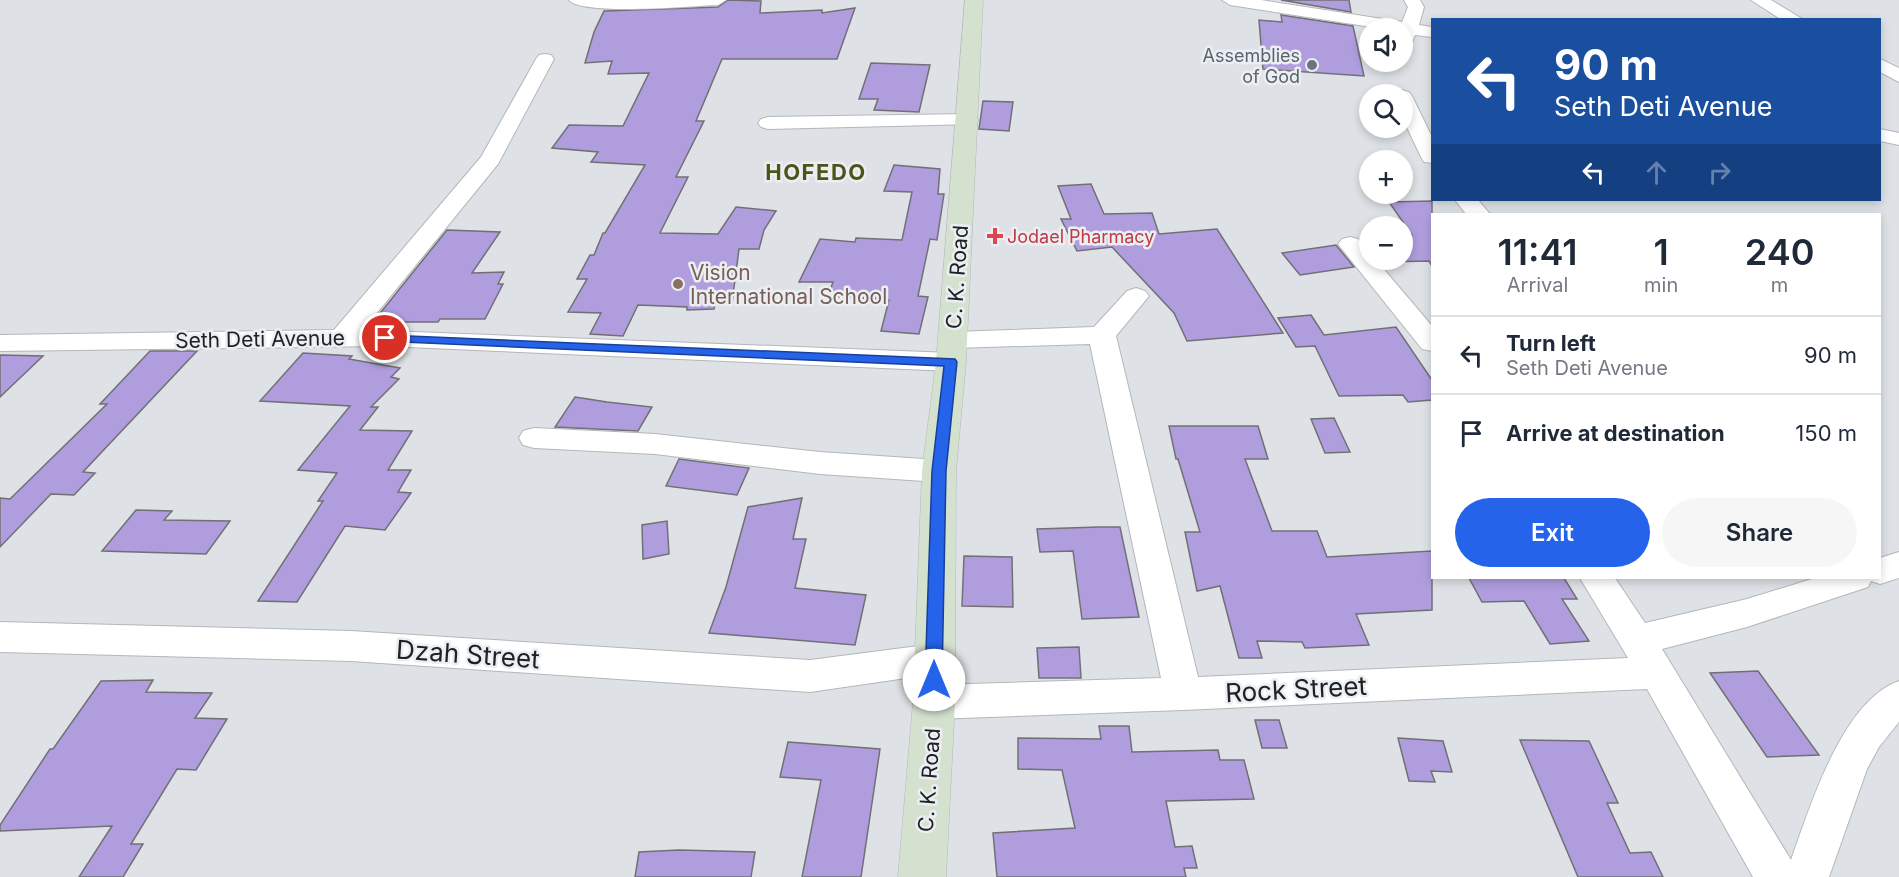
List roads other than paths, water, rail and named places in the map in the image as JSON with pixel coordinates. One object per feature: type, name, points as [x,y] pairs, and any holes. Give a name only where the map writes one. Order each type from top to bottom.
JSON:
[{"type":"street","points":[[577,0],[619,5],[718,0]]},
{"type":"street","name":"C. K. Road","points":[[922,877],[934,702],[939,471],[952,351],[974,0]]},
{"type":"street","points":[[1230,0],[1359,20]]},
{"type":"street","points":[[1412,0],[1416,8],[1413,18]]},
{"type":"street","points":[[1759,0],[1792,18]]},
{"type":"street","points":[[1413,29],[1431,32]]},
{"type":"street","points":[[342,338],[490,159],[545,59]]},
{"type":"street","points":[[1881,66],[1899,76]]},
{"type":"street","points":[[1399,80],[1431,155]]},
{"type":"street","points":[[768,123],[968,120]]},
{"type":"street","points":[[1881,135],[1899,139]]},
{"type":"street","points":[[1467,201],[1477,213]]},
{"type":"street","points":[[1350,244],[1431,342]]},
{"type":"street","points":[[1136,296],[1102,335],[1183,694]]},
{"type":"street","name":"Seth Deti Avenue","points":[[0,343],[342,338],[952,351],[1102,335]]},
{"type":"street","points":[[534,438],[655,444],[820,463],[939,471]]},
{"type":"street","points":[[1881,571],[1899,565]]},
{"type":"street","points":[[1598,579],[1657,673],[1777,877]]},
{"type":"street","points":[[1636,640],[1747,613],[1853,579]]},
{"type":"street","name":"Dzah Street","points":[[0,637],[351,646],[810,676],[934,659]]},
{"type":"street","name":"Rock Street","points":[[934,702],[1183,694],[1657,673]]},
{"type":"street","points":[[1807,877],[1846,770],[1867,734],[1889,705],[1899,697]]},
{"type":"place","name":"Assemblies of God","points":[[1312,65]]},
{"type":"place","name":"Jodael Pharmacy","points":[[995,236]]},
{"type":"place","name":"Vision International School","points":[[678,284]]},
{"type":"district","name":"HOFEDO","points":[[816,172]]}]
